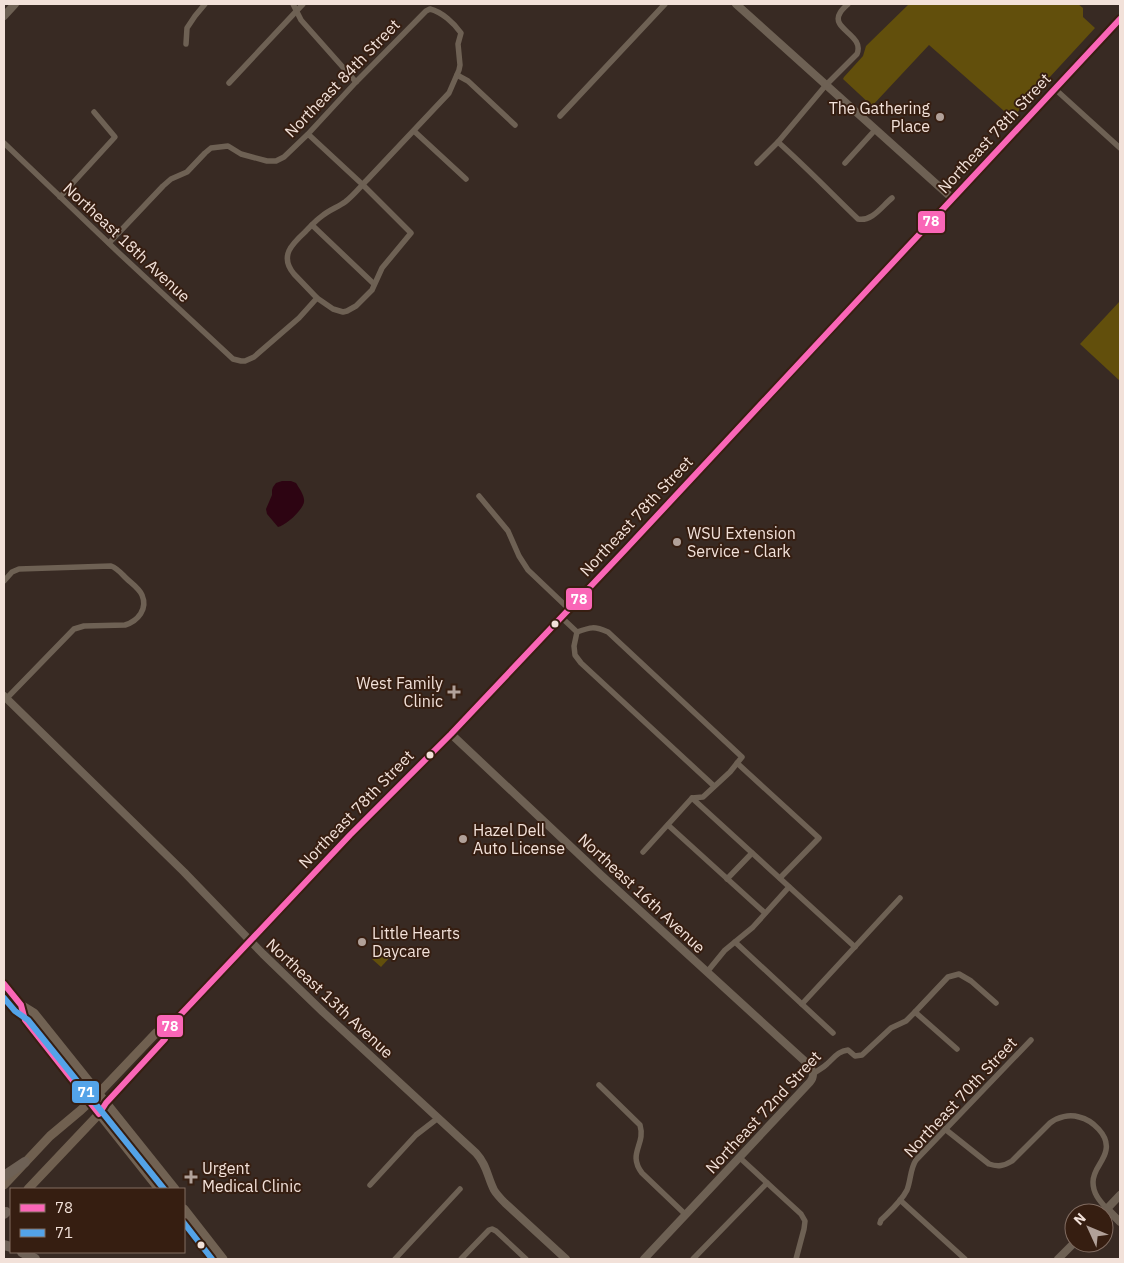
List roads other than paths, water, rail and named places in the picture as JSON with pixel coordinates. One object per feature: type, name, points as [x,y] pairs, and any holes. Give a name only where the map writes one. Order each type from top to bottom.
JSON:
[{"type":"highway","points":[[4,1176],[25,1162]]},
{"type":"highway","points":[[24,1253],[36,1259]]},
{"type":"main road","name":"Northeast 78th Street","points":[[4,1184],[56,1130],[90,1102],[156,1033],[167,1029],[350,835],[451,734],[1120,19]]},
{"type":"main road","points":[[4,984],[21,1005],[34,1013],[174,1188]]},
{"type":"main road","points":[[21,1005],[25,1020],[157,1188]]},
{"type":"main road","name":"Northeast 78th Street","points":[[29,1188],[165,1040],[167,1029]]},
{"type":"main road","points":[[185,1211],[223,1259]]},
{"type":"street","points":[[4,16],[15,4]]},
{"type":"street","points":[[186,44],[187,28],[205,4]]},
{"type":"street","points":[[292,4],[301,20],[356,82]]},
{"type":"street","points":[[229,83],[303,4]]},
{"type":"street","points":[[560,116],[665,4]]},
{"type":"street","points":[[736,4],[953,199]]},
{"type":"street","points":[[757,164],[858,51],[857,42],[838,20],[840,13],[848,4]]},
{"type":"street","name":"Northeast 84th Street","points":[[109,243],[163,186],[171,179],[186,172],[204,153],[212,148],[228,146],[241,154],[267,161],[276,161],[284,158],[356,82],[430,9],[439,12],[461,33],[458,53],[460,65],[457,75]]},
{"type":"street","points":[[308,134],[362,185],[408,229],[411,233],[382,268],[372,290],[356,306],[343,312],[337,311],[317,298],[291,270],[288,263],[288,252],[291,246],[322,216],[347,201],[362,185],[414,131],[447,96],[457,75],[468,81],[515,125]]},
{"type":"street","points":[[1055,89],[1120,148]]},
{"type":"street","points":[[60,197],[115,138],[94,112]]},
{"type":"street","points":[[844,163],[875,130]]},
{"type":"street","points":[[414,131],[466,179]]},
{"type":"street","points":[[778,142],[858,219],[870,218],[892,198]]},
{"type":"street","name":"Northeast 18th Avenue","points":[[4,143],[233,359],[245,361],[254,357],[299,318],[317,298]]},
{"type":"street","points":[[312,225],[374,284]]},
{"type":"street","points":[[479,496],[508,531],[519,556],[528,570],[569,609]]},
{"type":"street","points":[[4,581],[12,572],[19,569],[113,566],[139,590],[143,602],[142,613],[128,624],[84,626],[74,629],[5,698]]},
{"type":"street","points":[[561,617],[577,632]]},
{"type":"street","points":[[577,632],[590,627],[597,627],[608,632],[742,757],[703,797],[692,798],[643,852]]},
{"type":"street","points":[[577,632],[574,646],[575,655],[581,663],[714,786]]},
{"type":"street","name":"Northeast 13th Avenue","points":[[5,698],[184,872],[322,1012],[482,1159],[498,1196],[566,1259]]},
{"type":"street","name":"Northeast 16th Avenue","points":[[451,734],[595,870],[809,1065],[814,1074]]},
{"type":"street","points":[[737,762],[819,838],[780,878]]},
{"type":"street","points":[[692,798],[855,947]]},
{"type":"street","points":[[668,825],[765,914]]},
{"type":"street","points":[[727,879],[752,853]]},
{"type":"street","points":[[707,972],[725,950],[753,927],[789,887]]},
{"type":"street","points":[[802,1004],[900,898]]},
{"type":"street","points":[[735,942],[833,1033]]},
{"type":"street","points":[[957,1049],[915,1012],[948,977],[959,974],[972,981],[996,1003]]},
{"type":"street","name":"Northeast 72nd Street","points":[[644,1259],[810,1082],[814,1074],[843,1051],[848,1050],[855,1056],[862,1055],[891,1028],[906,1021],[915,1012]]},
{"type":"street","name":"Northeast 70th Street","points":[[880,1223],[900,1200],[909,1184],[913,1164],[1031,1040]]},
{"type":"street","points":[[599,1086],[640,1125],[641,1138],[635,1158],[637,1167],[686,1215]]},
{"type":"street","points":[[945,1129],[989,1164],[1001,1166],[1012,1161],[1055,1119],[1078,1116],[1088,1120],[1105,1140],[1106,1151],[1095,1170],[1093,1181],[1095,1192],[1100,1203]]},
{"type":"street","points":[[370,1184],[416,1135],[438,1118]]},
{"type":"street","points":[[739,1157],[801,1214],[805,1221],[796,1259]]},
{"type":"street","points":[[693,1259],[767,1183]]},
{"type":"street","points":[[395,1259],[460,1188]]},
{"type":"street","points":[[900,1200],[965,1259]]},
{"type":"street","points":[[461,1259],[492,1229],[496,1231],[518,1257],[526,1259]]},
{"type":"place","name":"The Gathering Place","points":[[940,117]]},
{"type":"place","name":"WSU Extension Service - Clark","points":[[677,542]]},
{"type":"place","name":"West Family Clinic","points":[[454,692]]},
{"type":"place","name":"Hazel Dell Auto License","points":[[463,839]]},
{"type":"place","name":"Little Hearts Daycare","points":[[362,942]]},
{"type":"place","name":"Urgent Medical Clinic","points":[[191,1177]]}]
